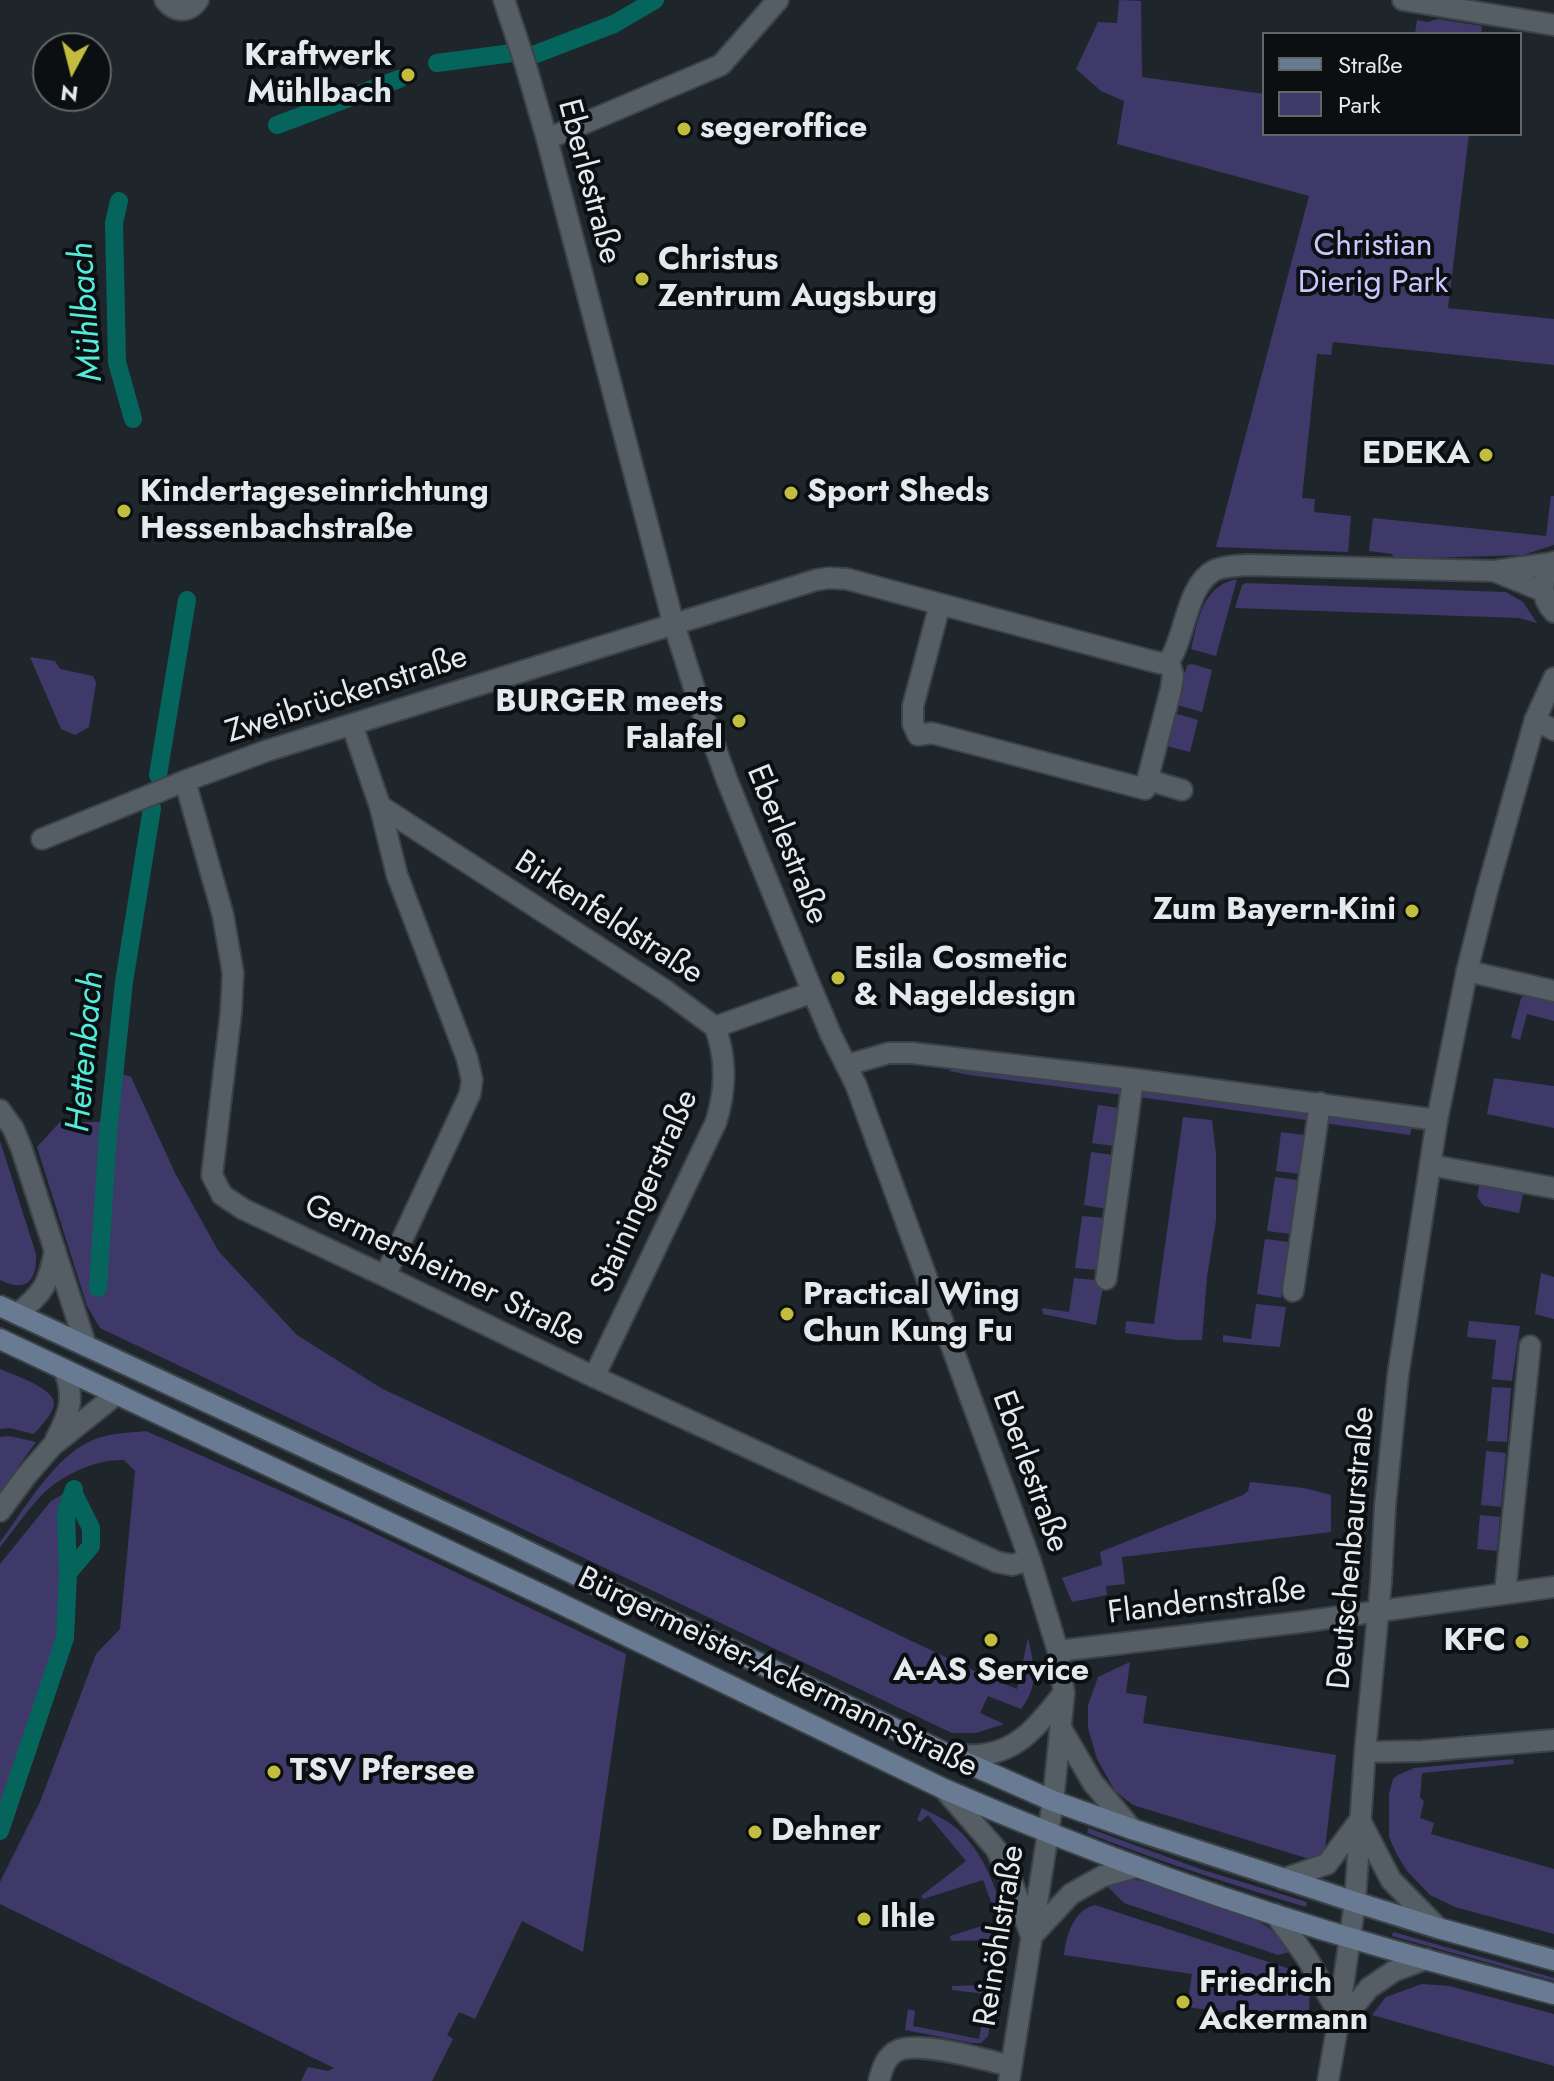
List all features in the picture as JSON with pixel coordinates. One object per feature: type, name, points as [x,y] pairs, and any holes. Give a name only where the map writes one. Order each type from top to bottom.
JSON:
[{"type":"main road","name":"Bürgermeister-Ackermann-Straße","points":[[9,1310],[502,1539],[947,1754],[1053,1801],[1355,1902],[1554,1960]]},
{"type":"main road","name":"Bürgermeister-Ackermann-Straße","points":[[0,1339],[551,1599],[944,1789],[1048,1834],[1275,1914],[1554,1994]]},
{"type":"street","points":[[165,0],[173,8],[182,10],[191,8],[198,0]]},
{"type":"street","name":"Eberlestraße","points":[[504,0],[547,139],[674,625],[698,700],[813,992],[856,1085],[1030,1560],[1058,1651],[1064,1693],[1053,1801]]},
{"type":"street","points":[[547,139],[721,65],[778,0]]},
{"type":"street","points":[[1403,0],[1554,25]]},
{"type":"street","points":[[940,604],[913,706],[913,724],[918,735],[932,733],[1145,789],[1171,689],[1173,675],[1169,661],[1176,650],[1197,588],[1217,569],[1247,565],[1494,571],[1554,563]]},
{"type":"street","points":[[1554,563],[1546,572],[1543,591],[1547,604],[1554,612]]},
{"type":"street","points":[[1494,571],[1543,591]]},
{"type":"street","name":"Zweibrückenstraße","points":[[42,839],[266,751],[816,580],[847,579],[1148,660],[1160,663],[1169,661]]},
{"type":"street","name":"Deutschenbaurstraße","points":[[1328,2081],[1355,1902],[1398,1375],[1437,1120],[1467,971],[1489,883],[1535,720],[1554,678]]},
{"type":"street","points":[[1535,720],[1554,730]]},
{"type":"street","points":[[352,725],[380,806],[397,875],[467,1058],[472,1080],[470,1094],[385,1276]]},
{"type":"street","points":[[1148,780],[1182,790]]},
{"type":"street","name":"Germersheimer Straße","points":[[185,781],[223,915],[233,973],[212,1175],[222,1195],[243,1209],[594,1377],[997,1562],[1012,1565],[1030,1560]]},
{"type":"street","name":"Birkenfeldstraße","points":[[380,806],[666,991],[715,1027],[813,992]]},
{"type":"street","points":[[1467,971],[1554,991]]},
{"type":"street","name":"Stainingerstraße","points":[[594,1377],[716,1122],[723,1099],[724,1062],[715,1027]]},
{"type":"street","points":[[847,1065],[889,1053],[912,1053],[1437,1120]]},
{"type":"street","points":[[1106,1279],[1133,1079]]},
{"type":"street","points":[[1293,1291],[1320,1103]]},
{"type":"street","points":[[0,1110],[13,1128],[21,1147],[86,1346]]},
{"type":"street","points":[[1430,1165],[1554,1188]]},
{"type":"street","points":[[9,1310],[44,1289],[55,1250]]},
{"type":"street","points":[[1505,1593],[1530,1346]]},
{"type":"street","points":[[52,1446],[70,1409],[71,1392],[64,1369]]},
{"type":"street","points":[[0,1511],[52,1446],[117,1394]]},
{"type":"street","name":"Flandernstraße","points":[[1058,1651],[1554,1587]]},
{"type":"street","points":[[947,1754],[979,1755],[1012,1745],[1028,1735],[1064,1693]]},
{"type":"street","points":[[1062,1730],[1093,1783],[1132,1829]]},
{"type":"street","points":[[1365,1752],[1423,1751],[1554,1740]]},
{"type":"street","points":[[944,1789],[996,1849],[1012,1882],[1031,1937],[1071,1894],[1103,1876],[1136,1867]]},
{"type":"street","name":"Reinöhlstraße","points":[[1010,2074],[1053,1801]]},
{"type":"street","points":[[1283,1879],[1327,1864],[1360,1820],[1391,1880],[1438,1928]]},
{"type":"street","points":[[1275,1914],[1307,1958],[1338,2020],[1369,1988],[1394,1971],[1426,1959]]},
{"type":"street","points":[[879,2081],[884,2064],[896,2051],[915,2046],[1010,2074]]},
{"type":"green space","name":"Christian Dierig Park","points":[[1119,0],[1141,1],[1142,77],[1262,94],[1262,136],[1469,136],[1448,308],[1554,319],[1554,365],[1333,342],[1331,355],[1317,354],[1302,498],[1315,499],[1314,512],[1351,516],[1348,552],[1216,547],[1309,196],[1117,144],[1124,101],[1101,91],[1076,69],[1098,22],[1117,23]]},
{"type":"green space","points":[[1438,19],[1482,26],[1481,32],[1415,32],[1417,20],[1427,22]]},
{"type":"green space","points":[[1551,496],[1554,496],[1554,545],[1523,555],[1394,559],[1392,554],[1369,551],[1373,518],[1546,536]]},
{"type":"green space","points":[[1237,579],[1216,656],[1191,649],[1209,597],[1225,583]]},
{"type":"green space","points":[[1242,585],[1506,592],[1523,602],[1537,623],[1519,618],[1235,608]]},
{"type":"green space","points":[[30,657],[55,661],[60,669],[93,676],[96,683],[89,727],[75,735],[61,729]]},
{"type":"green space","points":[[1187,665],[1212,670],[1202,712],[1177,705]]},
{"type":"green space","points":[[1174,713],[1198,720],[1190,752],[1166,743]]},
{"type":"green space","points":[[1528,993],[1554,999],[1554,1021],[1527,1014],[1520,1040],[1511,1037],[1521,998]]},
{"type":"green space","points":[[954,1067],[1123,1086],[1122,1095],[949,1071]]},
{"type":"green space","points":[[122,1074],[131,1077],[175,1173],[219,1252],[297,1335],[381,1388],[1017,1689],[1028,1638],[1033,1683],[1021,1709],[988,1696],[980,1713],[1004,1724],[976,1733],[952,1733],[100,1328],[87,1306],[37,1147],[60,1122],[118,1122]]},
{"type":"green space","points":[[1494,1078],[1554,1086],[1554,1128],[1487,1114]]},
{"type":"green space","points":[[1140,1087],[1307,1112],[1306,1120],[1139,1097]]},
{"type":"green space","points":[[1098,1105],[1119,1108],[1114,1146],[1092,1143]]},
{"type":"green space","points":[[1325,1114],[1412,1126],[1410,1135],[1324,1123]]},
{"type":"green space","points":[[1183,1117],[1212,1120],[1216,1154],[1216,1220],[1202,1340],[1125,1333],[1126,1321],[1154,1324]]},
{"type":"green space","points":[[1281,1132],[1304,1135],[1299,1174],[1276,1171]]},
{"type":"green space","points":[[0,1141],[36,1254],[32,1278],[23,1285],[0,1280]]},
{"type":"green space","points":[[1091,1152],[1113,1155],[1106,1209],[1084,1205]]},
{"type":"green space","points":[[1275,1177],[1298,1180],[1290,1234],[1267,1231]]},
{"type":"green space","points":[[1480,1181],[1524,1190],[1519,1213],[1484,1206],[1477,1197]]},
{"type":"green space","points":[[1082,1216],[1105,1218],[1098,1270],[1075,1268]]},
{"type":"green space","points":[[1265,1239],[1289,1242],[1281,1298],[1257,1294]]},
{"type":"green space","points":[[1541,1273],[1554,1277],[1554,1319],[1535,1314]]},
{"type":"green space","points":[[1074,1278],[1104,1281],[1096,1325],[1043,1314],[1042,1308],[1069,1312]]},
{"type":"green space","points":[[1256,1304],[1286,1307],[1280,1347],[1223,1342],[1223,1335],[1251,1339]]},
{"type":"green space","points":[[1469,1321],[1520,1326],[1512,1381],[1492,1379],[1496,1340],[1467,1337]]},
{"type":"green space","points":[[0,1369],[41,1387],[52,1398],[52,1411],[33,1434],[10,1428],[0,1429]]},
{"type":"green space","points":[[1492,1387],[1511,1388],[1507,1442],[1487,1441]]},
{"type":"green space","name":"TSV Pfersee","points":[[146,1431],[353,1523],[626,1654],[583,1952],[522,1921],[475,2019],[459,2012],[447,2035],[453,2039],[432,2081],[301,2081],[308,2067],[328,2071],[334,2068],[0,1904],[0,1882],[40,1802],[96,1654],[120,1629],[135,1471],[124,1460],[113,1460],[67,1476],[39,1498],[0,1547],[0,1542],[52,1472],[77,1449],[104,1436]]},
{"type":"green space","points":[[0,1437],[36,1442],[0,1492]]},
{"type":"green space","points":[[1486,1451],[1506,1453],[1501,1507],[1481,1505]]},
{"type":"green space","points":[[1250,1482],[1304,1488],[1331,1495],[1331,1532],[1122,1557],[1125,1584],[1106,1586],[1107,1595],[1072,1602],[1062,1578],[1102,1565],[1100,1552],[1243,1495],[1248,1491]]},
{"type":"green space","points":[[65,1493],[61,1637],[0,1814],[0,1564],[51,1501]]},
{"type":"green space","points":[[1480,1515],[1500,1517],[1497,1551],[1477,1549]]},
{"type":"green space","points":[[1130,1662],[1126,1693],[1147,1696],[1143,1723],[1336,1755],[1325,1849],[1316,1861],[1133,1805],[1115,1791],[1097,1759],[1088,1728],[1088,1705],[1098,1677]]},
{"type":"green space","points":[[1513,1759],[1514,1764],[1422,1773],[1420,1798],[1424,1801],[1420,1818],[1434,1823],[1431,1834],[1554,1869],[1554,1934],[1455,1907],[1430,1895],[1407,1871],[1389,1837],[1389,1794],[1393,1779],[1398,1775],[1414,1768]]},
{"type":"green space","points":[[922,1808],[951,1824],[965,1836],[982,1860],[999,1903],[1003,1931],[1000,1971],[988,2036],[981,2043],[905,2030],[908,2009],[915,2011],[913,2026],[979,2039],[987,1994],[952,1990],[952,1986],[992,1985],[992,1940],[951,1941],[950,1936],[998,1921],[983,1880],[923,1899],[921,1896],[966,1861],[928,1815],[920,1822],[917,1820]]},
{"type":"green space","points":[[1088,1828],[1200,1869],[1307,1902],[1306,1907],[1141,1853],[1087,1833]]},
{"type":"green space","points":[[1122,1878],[1142,1881],[1253,1919],[1268,1927],[1294,1951],[1278,1955],[1124,1903],[1104,1883]]},
{"type":"green space","points":[[1095,1905],[1293,1970],[1310,1992],[1308,2024],[1187,2007],[1192,1974],[1064,1955],[1072,1924],[1082,1912]]},
{"type":"green space","points":[[1393,1932],[1554,1978],[1554,1981],[1392,1936]]},
{"type":"green space","points":[[1422,1984],[1449,1986],[1554,2014],[1554,2066],[1372,2015],[1386,1997]]},
{"type":"waterway","name":"Mühlbach","points":[[536,54],[614,24],[655,0]]},
{"type":"waterway","name":"Mühlbach","points":[[437,63],[512,53]]},
{"type":"waterway","name":"Mühlbach","points":[[277,125],[399,79]]},
{"type":"waterway","name":"Mühlbach","points":[[119,201],[114,223],[117,362],[133,419]]},
{"type":"waterway","name":"Mühlbach","points":[[158,775],[187,600]]},
{"type":"waterway","name":"Hettenbach","points":[[98,1288],[108,1133],[124,982],[152,808]]},
{"type":"waterway","name":"Hettenbach","points":[[68,1573],[66,1512],[74,1489]]},
{"type":"waterway","name":"Hettenbach","points":[[0,1831],[65,1638],[68,1573],[91,1546],[91,1528],[74,1494]]},
{"type":"place","name":"Kraftwerk Mühlbach","points":[[408,75]]},
{"type":"place","name":"segeroffice","points":[[684,129]]},
{"type":"place","name":"Christus Zentrum Augsburg","points":[[642,279]]},
{"type":"place","name":"EDEKA","points":[[1486,455]]},
{"type":"place","name":"Sport Sheds","points":[[791,493]]},
{"type":"place","name":"Kindertageseinrichtung Hessenbachstraße","points":[[124,511]]},
{"type":"place","name":"BURGER meets Falafel","points":[[739,721]]},
{"type":"place","name":"Zum Bayern-Kini","points":[[1412,911]]},
{"type":"place","name":"Esila Cosmetic & Nageldesign","points":[[838,978]]},
{"type":"place","name":"Practical Wing Chun Kung Fu","points":[[787,1314]]},
{"type":"place","name":"A-AS Service","points":[[991,1640]]},
{"type":"place","name":"KFC","points":[[1522,1642]]},
{"type":"place","name":"TSV Pfersee","points":[[274,1772]]},
{"type":"place","name":"Dehner","points":[[755,1832]]},
{"type":"place","name":"Ihle","points":[[864,1919]]},
{"type":"place","name":"Friedrich Ackermann","points":[[1183,2002]]}]
